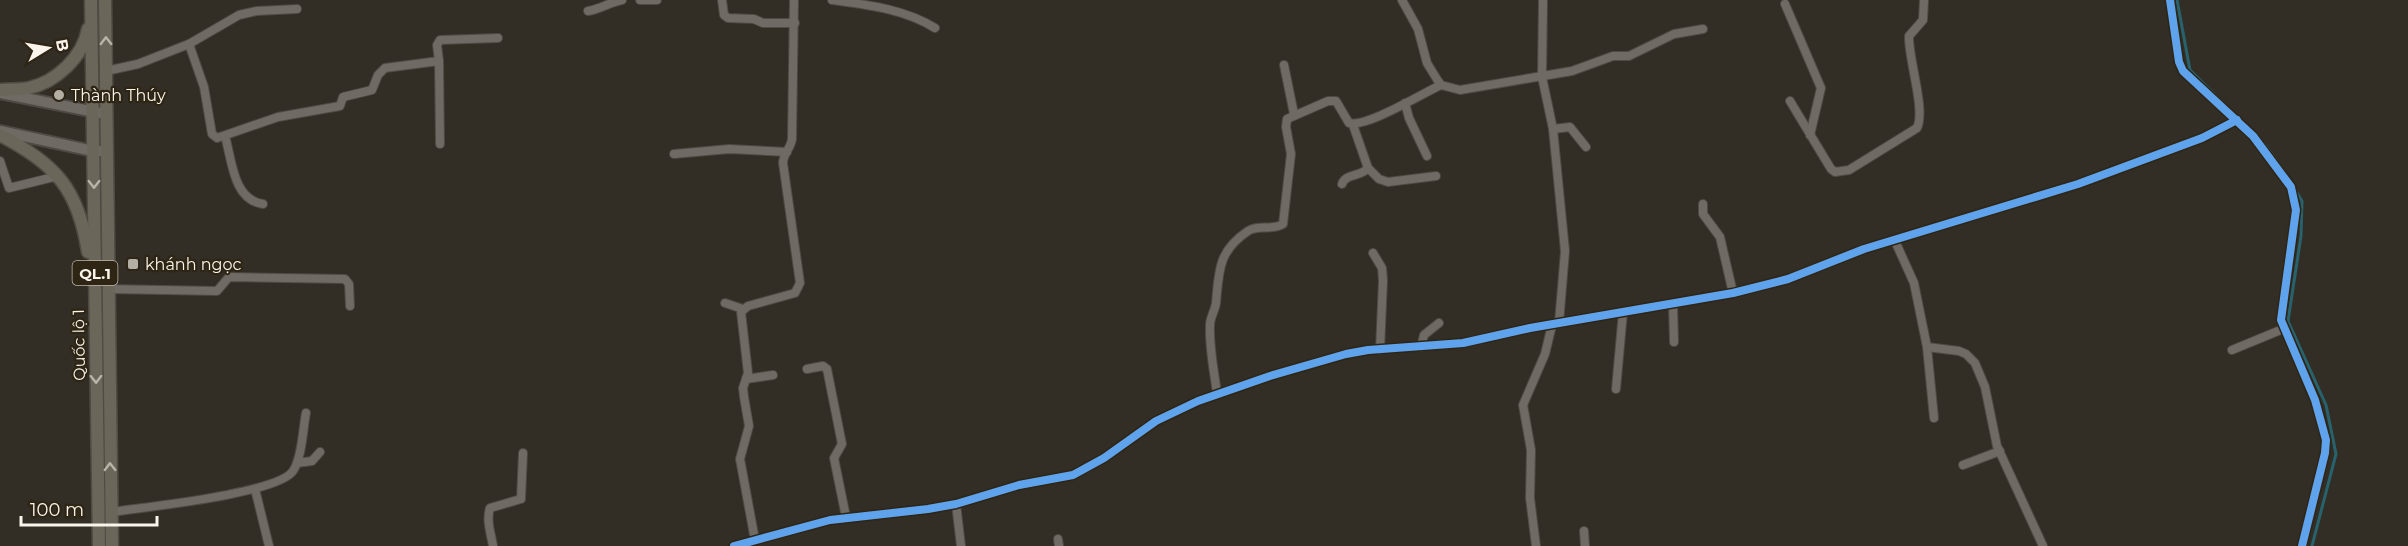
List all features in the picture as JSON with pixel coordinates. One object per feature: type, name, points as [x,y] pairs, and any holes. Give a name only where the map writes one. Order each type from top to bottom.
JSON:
[{"type":"highway","name":"Quốc lộ 1","points":[[105,0],[112,546]]},
{"type":"highway","name":"Quốc lộ 1","points":[[91,4],[99,546]]},
{"type":"highway","points":[[0,92],[29,88],[48,81],[63,70],[77,55],[87,37],[91,4]]},
{"type":"highway","points":[[0,133],[45,162],[76,202],[82,221],[95,295]]},
{"type":"main road","points":[[0,92],[93,113],[107,113]]},
{"type":"main road","points":[[0,133],[93,151],[107,151]]},
{"type":"street","points":[[588,11],[622,0]]},
{"type":"street","points":[[640,0],[657,0]]},
{"type":"street","points":[[722,0],[726,18],[754,19],[763,23],[795,23]]},
{"type":"street","points":[[725,303],[743,309],[795,293],[800,283],[783,170],[783,159],[792,139],[794,0]]},
{"type":"street","points":[[832,0],[894,10],[922,20],[935,28]]},
{"type":"street","points":[[1402,0],[1416,26],[1426,63],[1441,84],[1464,90],[1586,67],[1614,56],[1629,56],[1674,34],[1703,30]]},
{"type":"street","points":[[1536,546],[1530,498],[1532,450],[1523,405],[1556,324],[1565,259],[1553,129],[1542,77],[1543,0]]},
{"type":"street","points":[[1790,101],[1831,169],[1838,173],[1848,170],[1919,126],[1918,100],[1909,36],[1923,20],[1924,0]]},
{"type":"street","points":[[2170,0],[2181,67],[2237,120],[2276,165],[2291,187],[2294,198],[2296,210],[2281,315],[2283,329],[2309,383],[2326,440],[2325,453],[2302,546]]},
{"type":"street","points":[[1785,4],[1821,88],[1810,135]]},
{"type":"street","points":[[106,72],[138,64],[189,44],[239,15],[257,11],[297,9]]},
{"type":"street","points":[[440,144],[437,45],[440,40],[498,38]]},
{"type":"street","points":[[189,44],[204,87],[212,134],[218,138],[278,117],[340,106],[343,97],[372,90],[378,75],[385,68],[439,61]]},
{"type":"street","points":[[1284,65],[1294,114]]},
{"type":"street","points":[[1353,125],[1360,124],[1441,84]]},
{"type":"street","points":[[1217,393],[1210,323],[1215,309],[1220,264],[1226,251],[1253,228],[1271,228],[1283,224],[1291,154],[1286,123],[1294,114],[1328,101],[1336,101],[1353,125],[1368,168],[1380,179],[1388,182],[1436,176]]},
{"type":"street","points":[[1405,103],[1409,118],[1427,156]]},
{"type":"street","points":[[734,546],[846,517],[917,511],[956,504],[1019,485],[1080,472],[1156,421],[1217,393],[1346,354],[1463,343],[1733,293],[1795,276],[1857,251],[2078,184],[2202,138],[2237,120]]},
{"type":"street","points":[[1553,129],[1570,127],[1586,147]]},
{"type":"street","points":[[225,136],[241,192],[255,203],[263,204]]},
{"type":"street","points":[[674,154],[729,149],[787,152]]},
{"type":"street","points":[[0,161],[9,188],[58,176]]},
{"type":"street","points":[[1342,184],[1347,177],[1364,172],[1368,168]]},
{"type":"street","points":[[1703,204],[1703,214],[1720,237],[1733,293]]},
{"type":"street","points":[[1895,241],[1914,283],[1927,347],[1934,418]]},
{"type":"street","points":[[1373,253],[1382,268],[1383,280],[1380,350]]},
{"type":"street","points":[[108,289],[217,291],[229,277],[345,279],[349,284],[350,306]]},
{"type":"street","points":[[1673,304],[1674,342]]},
{"type":"street","points":[[743,309],[741,318],[748,367],[744,397],[749,430],[740,459],[755,540]]},
{"type":"street","points":[[1616,389],[1623,312]]},
{"type":"street","points":[[1421,347],[1425,335],[1439,322]]},
{"type":"street","points":[[2232,350],[2283,329]]},
{"type":"street","points":[[1927,347],[1959,351],[1975,363],[1985,387],[2000,451],[2043,546]]},
{"type":"street","points":[[807,369],[823,366],[827,369],[842,444],[834,458],[846,517]]},
{"type":"street","points":[[747,379],[773,375]]},
{"type":"street","points":[[111,512],[255,489],[286,478],[297,463],[306,413]]},
{"type":"street","points":[[1963,465],[2000,451]]},
{"type":"street","points":[[297,463],[312,460],[320,452]]},
{"type":"street","points":[[494,546],[488,521],[489,511],[490,508],[521,499],[524,453]]},
{"type":"street","points":[[255,489],[269,546]]},
{"type":"street","points":[[956,504],[961,546]]},
{"type":"street","points":[[1584,531],[1585,546]]},
{"type":"waterway","points":[[2177,0],[2190,70],[2266,146],[2290,180]]},
{"type":"waterway","points":[[2293,186],[2302,201],[2301,236],[2288,321],[2326,405],[2336,454],[2312,546]]},
{"type":"cycle path","points":[[2170,0],[2179,62],[2183,71],[2253,136],[2291,187],[2296,210],[2281,320],[2315,400],[2326,440],[2325,453],[2302,546]]},
{"type":"cycle path","points":[[734,546],[830,520],[956,504],[1019,485],[1073,475],[1104,458],[1156,421],[1198,401],[1270,376],[1346,354],[1368,350],[1463,343],[1530,328],[1733,293],[1788,279],[1864,249],[2078,184],[2202,138],[2237,120]]},
{"type":"place","name":"Thành Thúy","points":[[59,95]]},
{"type":"place","name":"khánh ngọc","points":[[133,264]]}]
